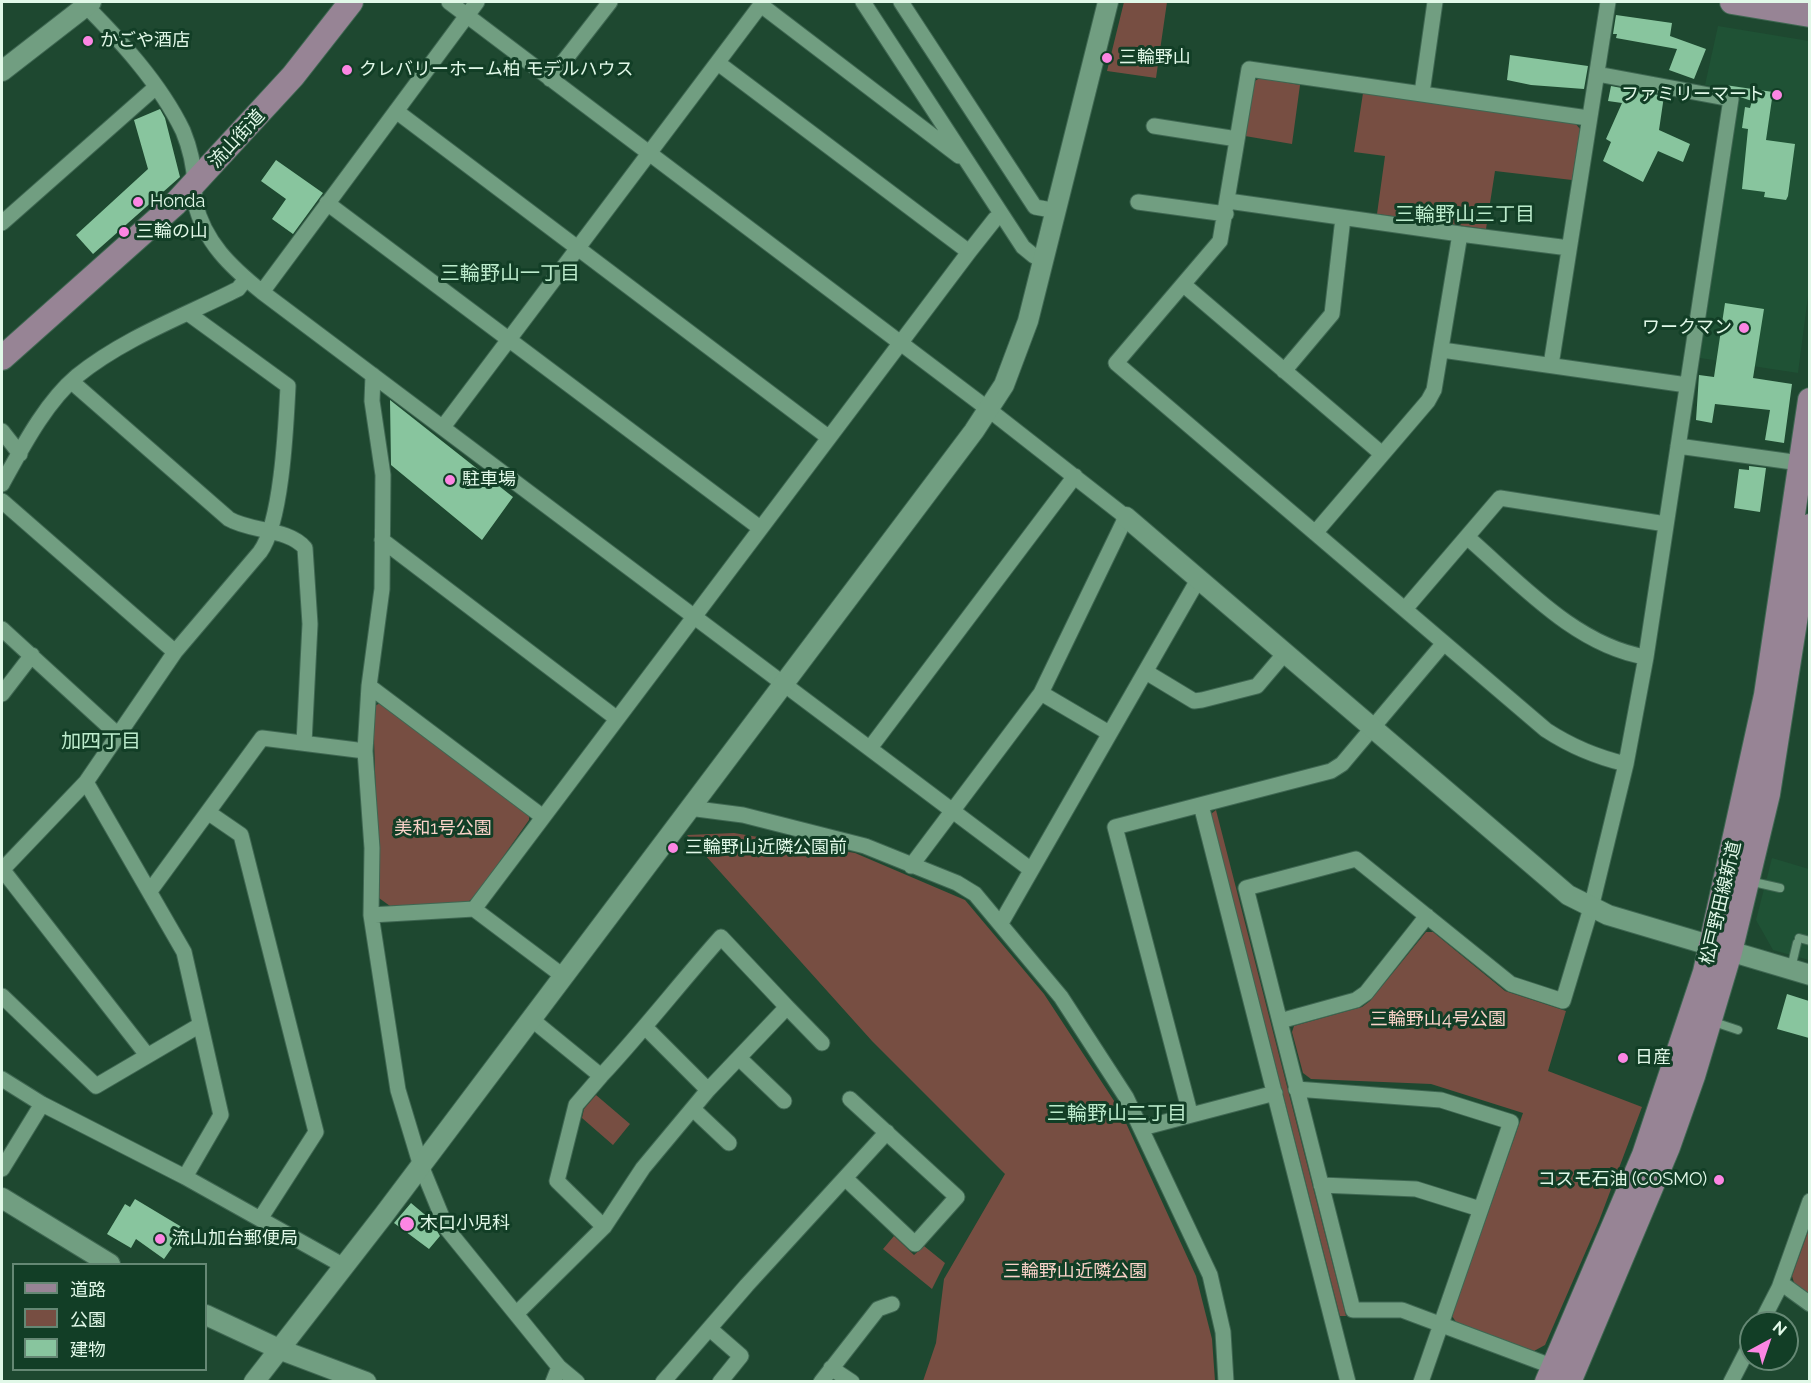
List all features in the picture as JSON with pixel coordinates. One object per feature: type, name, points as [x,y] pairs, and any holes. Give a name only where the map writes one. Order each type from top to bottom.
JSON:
[{"type":"main road","name":"流山街道","points":[[2,358],[195,184],[293,76],[351,2]]},
{"type":"main road","points":[[1732,2],[1809,15]]},
{"type":"main road","name":"松戸野田線新道","points":[[1556,1377],[1668,1147],[1710,1021],[1766,695],[1809,400]]},
{"type":"main road","name":"松戸野田線新道","points":[[1556,1377],[1644,1155],[1701,984],[1721,949],[1747,881],[1768,794],[1809,526]]},
{"type":"street","points":[[448,2],[1075,476],[1199,578],[1547,879],[1592,908],[1608,915],[1809,975]]},
{"type":"street","points":[[262,292],[477,2]]},
{"type":"street","points":[[550,79],[610,2]]},
{"type":"street","points":[[863,2],[1023,247],[1034,256],[1045,259]]},
{"type":"street","points":[[901,2],[1035,207],[1057,212]]},
{"type":"street","points":[[254,1382],[281,1350],[967,440],[1004,385],[1016,355],[1045,259],[1108,2]]},
{"type":"street","points":[[1422,93],[1435,2]]},
{"type":"street","points":[[1551,365],[1608,2]]},
{"type":"street","points":[[2,71],[87,3],[156,87],[184,133],[192,159],[195,200],[212,243],[246,279],[1030,869]]},
{"type":"street","points":[[443,427],[762,3],[967,162]]},
{"type":"street","points":[[718,63],[969,252]]},
{"type":"street","points":[[1588,118],[1249,69],[1220,241],[1116,363],[1546,730],[1571,747],[1597,758],[1626,764]]},
{"type":"street","points":[[1556,1377],[1402,1310],[1353,1310],[1246,888],[1356,859],[1510,984],[1563,1001],[1592,908],[1626,764],[1646,657],[1731,99],[1597,74]]},
{"type":"street","points":[[2,223],[156,87]]},
{"type":"street","points":[[396,111],[828,437]]},
{"type":"street","points":[[1154,126],[1237,139]]},
{"type":"street","points":[[1138,202],[1227,207],[1343,218],[1569,248]]},
{"type":"street","points":[[327,203],[760,528]]},
{"type":"street","points":[[474,909],[828,437],[969,252],[995,219],[1002,215]]},
{"type":"street","points":[[1284,371],[1332,314],[1343,218]]},
{"type":"street","points":[[1315,532],[1428,401],[1434,390],[1460,234]]},
{"type":"street","points":[[2,484],[50,406],[72,382],[116,350],[238,289],[246,279]]},
{"type":"street","points":[[1184,285],[1382,454]]},
{"type":"street","points":[[147,1055],[2,869],[86,782],[175,652],[260,552],[271,532],[285,440],[288,386],[189,314]]},
{"type":"street","points":[[1442,350],[1687,384]]},
{"type":"street","points":[[373,375],[372,401],[383,475],[382,589],[369,686],[365,751],[372,848],[371,915],[398,1090],[420,1163],[447,1229],[516,1314],[556,1374],[578,1382]]},
{"type":"street","points":[[72,382],[229,519],[242,526],[298,541],[307,553],[310,624],[304,743]]},
{"type":"street","points":[[2,431],[20,454]]},
{"type":"street","points":[[1678,446],[1800,463]]},
{"type":"street","points":[[870,748],[1075,476]]},
{"type":"street","points":[[1405,609],[1500,498],[1666,524]]},
{"type":"street","points":[[2,501],[175,652]]},
{"type":"street","points":[[911,866],[1041,693],[1126,517]]},
{"type":"street","points":[[1467,537],[1586,636],[1629,654],[1646,657]]},
{"type":"street","points":[[382,540],[616,718]]},
{"type":"street","points":[[1001,923],[1199,578]]},
{"type":"street","points":[[2,629],[118,735]]},
{"type":"street","points":[[1190,1113],[1115,827],[1331,771],[1342,764],[1444,643]]},
{"type":"street","points":[[1146,672],[1194,701],[1202,700],[1257,686],[1285,653]]},
{"type":"street","points":[[2,694],[32,655]]},
{"type":"street","points":[[369,686],[543,817]]},
{"type":"street","points":[[1041,693],[1110,733]]},
{"type":"street","points":[[150,891],[262,738],[365,751]]},
{"type":"street","points":[[86,782],[184,952],[221,1115],[185,1177]]},
{"type":"street","points":[[1201,805],[1348,1382]]},
{"type":"street","points":[[689,808],[743,815],[866,846],[957,883],[975,894],[1061,998],[1126,1097],[1142,1128],[1210,1275],[1223,1332],[1226,1382]]},
{"type":"street","points":[[208,813],[241,835],[316,1132],[260,1219]]},
{"type":"street","points":[[371,915],[474,909],[563,976]]},
{"type":"street","points":[[1280,1021],[1356,1000],[1366,993],[1427,916]]},
{"type":"street","points":[[604,1227],[557,1180],[576,1105],[646,1028],[676,987],[722,937],[822,1043]]},
{"type":"street","points":[[2,996],[96,1086],[200,1025]]},
{"type":"street","points":[[516,1314],[604,1227],[643,1168],[708,1090],[787,1007]]},
{"type":"street","points":[[530,1018],[601,1076]]},
{"type":"street","points":[[646,1028],[708,1090]]},
{"type":"street","points":[[739,1058],[784,1101]]},
{"type":"street","points":[[2,1079],[42,1104],[185,1177],[344,1266]]},
{"type":"street","points":[[1296,1089],[1441,1100],[1511,1122],[1421,1382]]},
{"type":"street","points":[[1142,1128],[1190,1113],[1275,1093]]},
{"type":"street","points":[[846,1179],[915,1244],[957,1197],[850,1098]]},
{"type":"street","points":[[2,1169],[42,1104]]},
{"type":"street","points":[[693,1109],[729,1143]]},
{"type":"street","points":[[663,1382],[887,1132]]},
{"type":"street","points":[[1321,1185],[1416,1189],[1480,1209]]},
{"type":"street","points":[[2,1198],[108,1263]]},
{"type":"street","points":[[1767,1311],[1781,1283],[1809,1205]]},
{"type":"street","points":[[1781,1283],[1809,1304]]},
{"type":"street","points":[[821,1382],[878,1309],[892,1304]]},
{"type":"street","points":[[207,1315],[281,1350],[366,1382]]},
{"type":"street","points":[[710,1329],[741,1356],[720,1382]]},
{"type":"street","points":[[831,1368],[852,1382]]},
{"type":"lane","points":[[1747,881],[1780,888]]},
{"type":"lane","points":[[1790,970],[1798,940],[1809,941]]},
{"type":"lane","points":[[1710,1021],[1738,1030]]},
{"type":"shaded area","points":[[1718,26],[1809,41],[1810,281],[1798,373],[1700,358],[1739,91],[1705,85]]},
{"type":"shaded area","points":[[1772,858],[1809,869],[1809,960],[1773,950],[1756,920]]},
{"type":"green space","points":[[1124,2],[1167,2],[1156,78],[1107,71]]},
{"type":"green space","points":[[1260,78],[1300,85],[1292,144],[1245,136],[1253,82]]},
{"type":"green space","points":[[1363,93],[1575,123],[1580,129],[1572,180],[1495,171],[1486,229],[1377,214],[1385,156],[1354,152]]},
{"type":"green space","name":"美和1号公園","points":[[382,702],[529,812],[529,820],[474,898],[464,904],[390,906],[379,898],[373,707]]},
{"type":"green space","points":[[1216,810],[1346,1316],[1340,1316],[1211,814]]},
{"type":"green space","name":"三輪野山近隣公園","points":[[734,833],[855,853],[965,900],[1044,994],[1120,1110],[1196,1276],[1212,1339],[1215,1381],[923,1381],[936,1343],[944,1279],[1005,1174],[872,1041],[687,835]]},
{"type":"green space","name":"三輪野山4号公園","points":[[1426,932],[1433,932],[1505,991],[1566,1011],[1548,1071],[1642,1107],[1599,1221],[1545,1345],[1534,1351],[1456,1322],[1452,1316],[1523,1113],[1431,1084],[1311,1079],[1303,1073],[1292,1032],[1294,1026],[1362,1007],[1370,1001]]},
{"type":"green space","points":[[596,1095],[630,1124],[613,1145],[582,1118],[584,1109]]},
{"type":"green space","points":[[1809,1229],[1809,1296],[1795,1286],[1792,1276]]},
{"type":"green space","points":[[894,1236],[914,1255],[924,1246],[945,1263],[932,1289],[883,1249]]},
{"type":"building","points":[[1616,15],[1672,23],[1670,36],[1706,49],[1694,79],[1669,70],[1677,49],[1616,38],[1617,34],[1613,34]]},
{"type":"building","points":[[1510,55],[1588,66],[1584,89],[1531,85],[1507,80]]},
{"type":"building","points":[[1725,85],[1773,92],[1766,140],[1795,144],[1786,200],[1764,197],[1765,192],[1742,189],[1748,129],[1742,128],[1745,107],[1750,108],[1752,101],[1740,97],[1737,91],[1724,88]]},
{"type":"building","points":[[1611,86],[1664,96],[1659,130],[1690,144],[1683,162],[1658,151],[1643,182],[1603,161],[1611,142],[1606,139],[1622,103],[1608,101]]},
{"type":"building","points":[[160,109],[165,118],[180,177],[93,254],[76,235],[148,169],[134,120]]},
{"type":"building","points":[[276,160],[323,193],[293,234],[272,219],[286,199],[261,181]]},
{"type":"building","points":[[1725,303],[1764,309],[1753,378],[1792,384],[1784,443],[1765,440],[1770,410],[1715,404],[1712,423],[1696,420],[1699,375],[1714,377]]},
{"type":"building","name":"駐車場","points":[[390,400],[513,497],[482,540],[391,465]]},
{"type":"building","points":[[1749,466],[1766,468],[1760,512],[1734,508],[1739,469],[1749,470]]},
{"type":"building","points":[[1787,994],[1809,1001],[1809,1038],[1777,1029]]},
{"type":"building","points":[[135,1199],[185,1229],[164,1259],[136,1239],[131,1248],[107,1234],[125,1204],[130,1207]]},
{"type":"building","points":[[411,1203],[430,1219],[440,1236],[429,1249],[394,1223]]},
{"type":"place","name":"かごや酒店","points":[[88,41]]},
{"type":"place","name":"三輪野山","points":[[1107,58]]},
{"type":"place","name":"クレバリーホーム柏 モデルハウス","points":[[347,70]]},
{"type":"place","name":"ファミリーマート","points":[[1777,95]]},
{"type":"place","name":"Honda","points":[[138,202]]},
{"type":"place","name":"三輪の山","points":[[124,232]]},
{"type":"place","name":"ワークマン","points":[[1744,328]]},
{"type":"place","name":"駐車場","points":[[450,480]]},
{"type":"place","name":"三輪野山近隣公園前","points":[[673,848]]},
{"type":"place","name":"日産","points":[[1623,1058]]},
{"type":"place","name":"コスモ石油 (COSMO)","points":[[1719,1180]]},
{"type":"place","name":"木口小児科","points":[[407,1224]]},
{"type":"place","name":"流山加台郵便局","points":[[160,1239]]},
{"type":"district","name":"三輪野山三丁目","points":[[1465,215]]},
{"type":"district","name":"三輪野山一丁目","points":[[510,274]]},
{"type":"district","name":"加四丁目","points":[[101,742]]},
{"type":"district","name":"三輪野山二丁目","points":[[1117,1114]]}]
